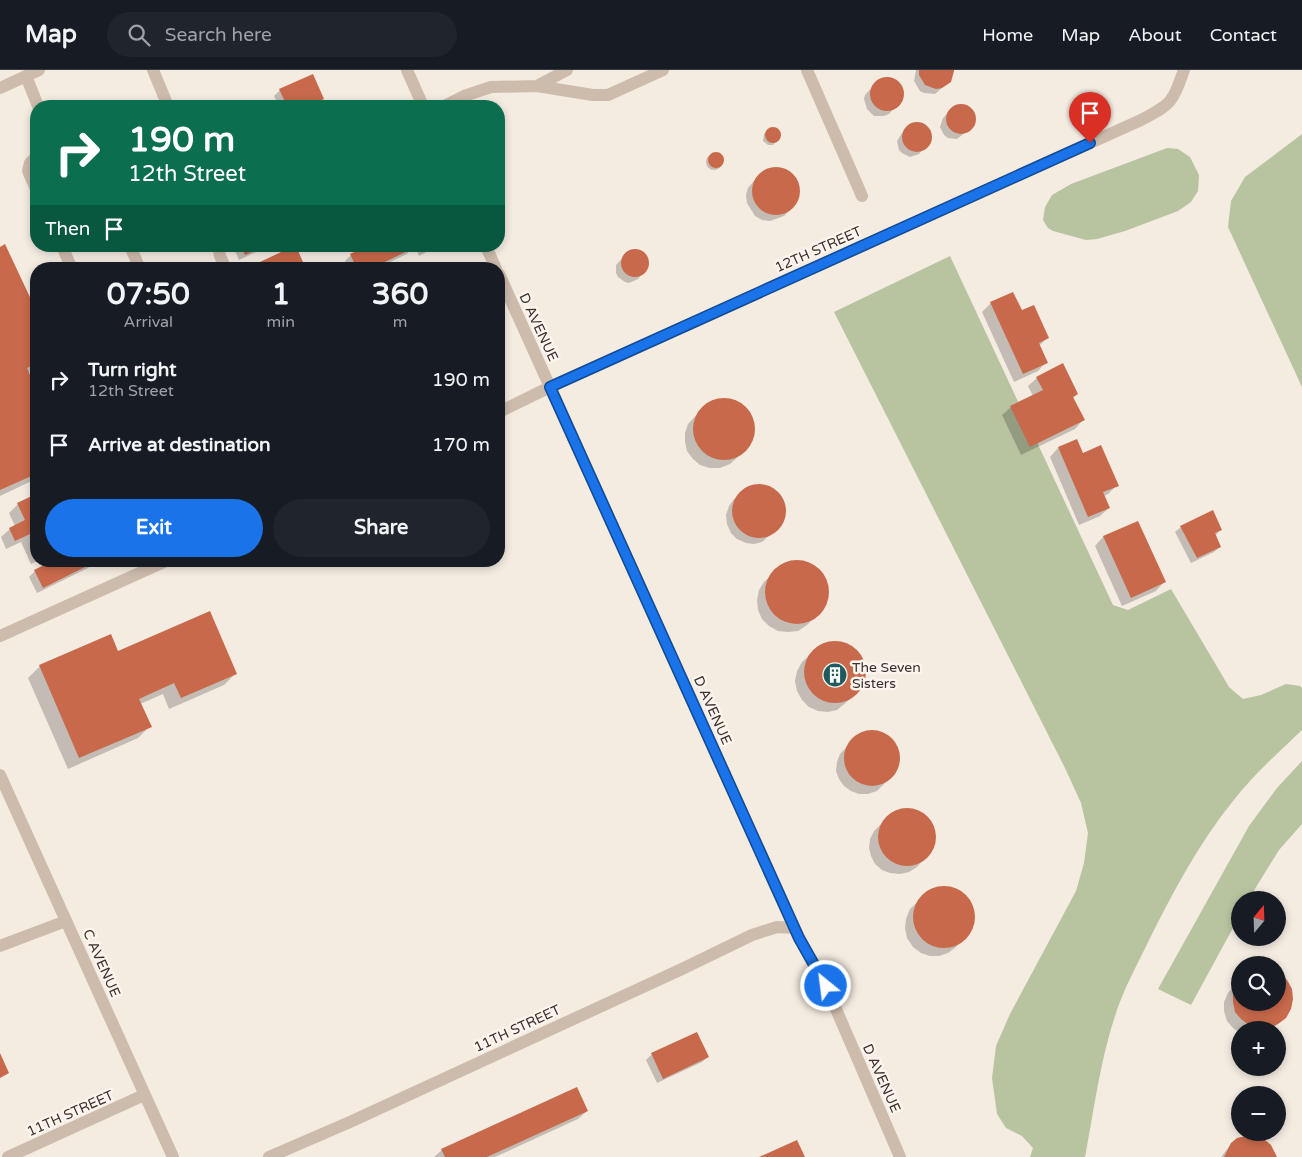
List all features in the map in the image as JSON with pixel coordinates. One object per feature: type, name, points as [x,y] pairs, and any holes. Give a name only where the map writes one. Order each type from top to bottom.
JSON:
[{"type":"lane","points":[[0,88],[39,70]]},
{"type":"lane","points":[[153,70],[166,100]]},
{"type":"lane","points":[[407,70],[420,100]]},
{"type":"lane","points":[[536,86],[567,70]]},
{"type":"lane","points":[[456,100],[491,87],[536,86],[593,95],[608,95],[664,70]]},
{"type":"lane","points":[[806,70],[862,196]]},
{"type":"lane","name":"12TH STREET","points":[[505,409],[1141,120],[1164,108],[1173,98],[1184,70]]},
{"type":"lane","points":[[26,76],[36,100]]},
{"type":"lane","points":[[30,163],[28,171],[30,176]]},
{"type":"lane","name":"D AVENUE","points":[[505,287],[794,928],[826,986],[900,1157]]},
{"type":"lane","points":[[0,636],[153,567]]},
{"type":"lane","name":"C AVENUE","points":[[1,780],[172,1157]]},
{"type":"lane","points":[[0,946],[66,921]]},
{"type":"lane","name":"11TH STREET","points":[[269,1157],[350,1122],[752,935],[777,927],[794,928]]},
{"type":"lane","name":"11TH STREET","points":[[8,1157],[144,1095]]},
{"type":"green space","points":[[1302,134],[1302,387],[1228,227],[1231,201],[1245,177]]},
{"type":"green space","points":[[1167,148],[1178,149],[1190,157],[1199,175],[1198,191],[1191,202],[1178,211],[1125,231],[1097,239],[1086,240],[1048,228],[1043,220],[1045,207],[1052,195],[1071,184]]},
{"type":"green space","points":[[950,256],[1113,605],[1128,610],[1171,589],[1229,687],[1243,699],[1261,695],[1286,684],[1302,688],[1302,730],[1249,782],[1209,834],[1177,886],[1130,978],[1118,1006],[1105,1050],[1085,1157],[1030,1157],[1033,1148],[1022,1136],[1006,1128],[997,1114],[992,1078],[996,1046],[1010,1014],[1076,891],[1084,863],[1088,833],[1081,803],[834,312]]},
{"type":"green space","points":[[1302,761],[1302,824],[1279,850],[1254,891],[1231,891],[1231,932],[1191,1005],[1158,989],[1249,826],[1277,788]]},
{"type":"building","points":[[919,70],[954,71],[951,82],[942,88],[936,89],[925,85],[919,75]]},
{"type":"building","points":[[313,74],[324,99],[284,100],[279,89]]},
{"type":"building","points":[[887,77],[894,78],[899,82],[903,87],[903,101],[899,106],[894,110],[887,111],[880,110],[875,106],[871,101],[870,94],[871,87],[875,82],[880,78]]},
{"type":"building","points":[[961,104],[972,108],[976,119],[972,130],[961,134],[950,130],[946,119],[950,108]]},
{"type":"building","points":[[917,122],[927,127],[932,137],[927,147],[917,152],[907,147],[902,137],[907,127]]},
{"type":"building","points":[[773,127],[779,129],[781,135],[779,141],[773,143],[767,141],[765,135],[767,129]]},
{"type":"building","points":[[716,152],[722,154],[724,160],[722,166],[716,168],[710,166],[708,160],[710,154]]},
{"type":"building","points":[[771,167],[781,167],[793,174],[800,186],[800,196],[793,208],[781,215],[771,215],[763,211],[756,204],[752,196],[752,186],[756,178],[763,171]]},
{"type":"building","points":[[5,244],[30,297],[30,367],[27,368],[30,375],[30,477],[0,490],[0,247]]},
{"type":"building","points":[[635,249],[645,253],[649,263],[645,273],[635,277],[625,273],[621,263],[625,253]]},
{"type":"building","points":[[281,252],[299,252],[303,262],[260,262]]},
{"type":"building","points":[[354,252],[406,252],[385,262],[354,262],[350,254]]},
{"type":"building","points":[[1013,292],[1022,310],[1034,305],[1049,338],[1039,343],[1048,363],[1023,374],[990,302]]},
{"type":"building","points":[[1063,363],[1078,394],[1073,397],[1085,420],[1030,447],[1010,406],[1043,390],[1036,377]]},
{"type":"building","points":[[724,398],[741,403],[746,407],[750,412],[755,429],[750,446],[746,451],[741,455],[724,460],[707,455],[702,451],[698,446],[693,429],[698,412],[702,407],[707,403]]},
{"type":"building","points":[[1077,439],[1083,453],[1101,445],[1119,486],[1103,492],[1110,508],[1088,517],[1058,447]]},
{"type":"building","points":[[754,484],[764,484],[774,488],[782,496],[786,511],[782,526],[774,534],[764,538],[754,538],[744,534],[736,526],[732,516],[732,506],[736,496],[744,488]]},
{"type":"building","points":[[30,497],[30,534],[15,541],[9,528],[25,520],[17,503]]},
{"type":"building","points":[[1213,510],[1222,530],[1215,533],[1221,547],[1197,558],[1180,526]]},
{"type":"building","points":[[1138,521],[1166,582],[1131,598],[1103,536]]},
{"type":"building","points":[[797,560],[815,566],[823,574],[829,592],[823,610],[815,618],[797,624],[779,618],[771,610],[765,592],[771,574],[779,566]]},
{"type":"building","points":[[40,567],[85,567],[43,588],[34,570]]},
{"type":"building","points":[[210,611],[237,674],[181,698],[174,683],[139,699],[152,727],[79,758],[39,665],[111,634],[118,651]]},
{"type":"building","name":"The Seven Sisters","points":[[829,641],[841,641],[857,650],[864,660],[866,672],[864,684],[857,694],[841,703],[829,703],[818,698],[809,689],[804,678],[804,666],[809,655],[818,646]]},
{"type":"building","points":[[872,730],[883,732],[892,738],[898,747],[900,758],[898,769],[892,778],[883,784],[872,786],[861,784],[852,778],[846,769],[844,758],[846,747],[852,738],[861,732]]},
{"type":"building","points":[[907,808],[918,810],[931,821],[936,837],[934,848],[923,861],[907,866],[896,864],[883,853],[878,837],[880,826],[891,813]]},
{"type":"building","points":[[944,886],[961,891],[966,895],[970,900],[975,917],[970,934],[966,939],[961,943],[944,948],[927,943],[922,939],[918,934],[913,917],[918,900],[922,895],[927,891]]},
{"type":"building","points":[[1286,979],[1292,989],[1291,1009],[1282,1021],[1244,1021],[1235,1012],[1286,1011]]},
{"type":"building","points":[[697,1032],[709,1057],[663,1079],[651,1053]]},
{"type":"building","points":[[0,1053],[9,1073],[0,1078]]},
{"type":"building","points":[[577,1087],[588,1111],[487,1157],[445,1157],[441,1149]]},
{"type":"building","points":[[797,1140],[805,1157],[759,1157]]},
{"type":"building","points":[[1233,1141],[1266,1141],[1271,1145],[1277,1157],[1224,1157]]},
{"type":"place","name":"The Seven Sisters","points":[[835,675]]},
{"type":"route","points":[[826,986],[799,938],[550,387],[1090,143]]}]
